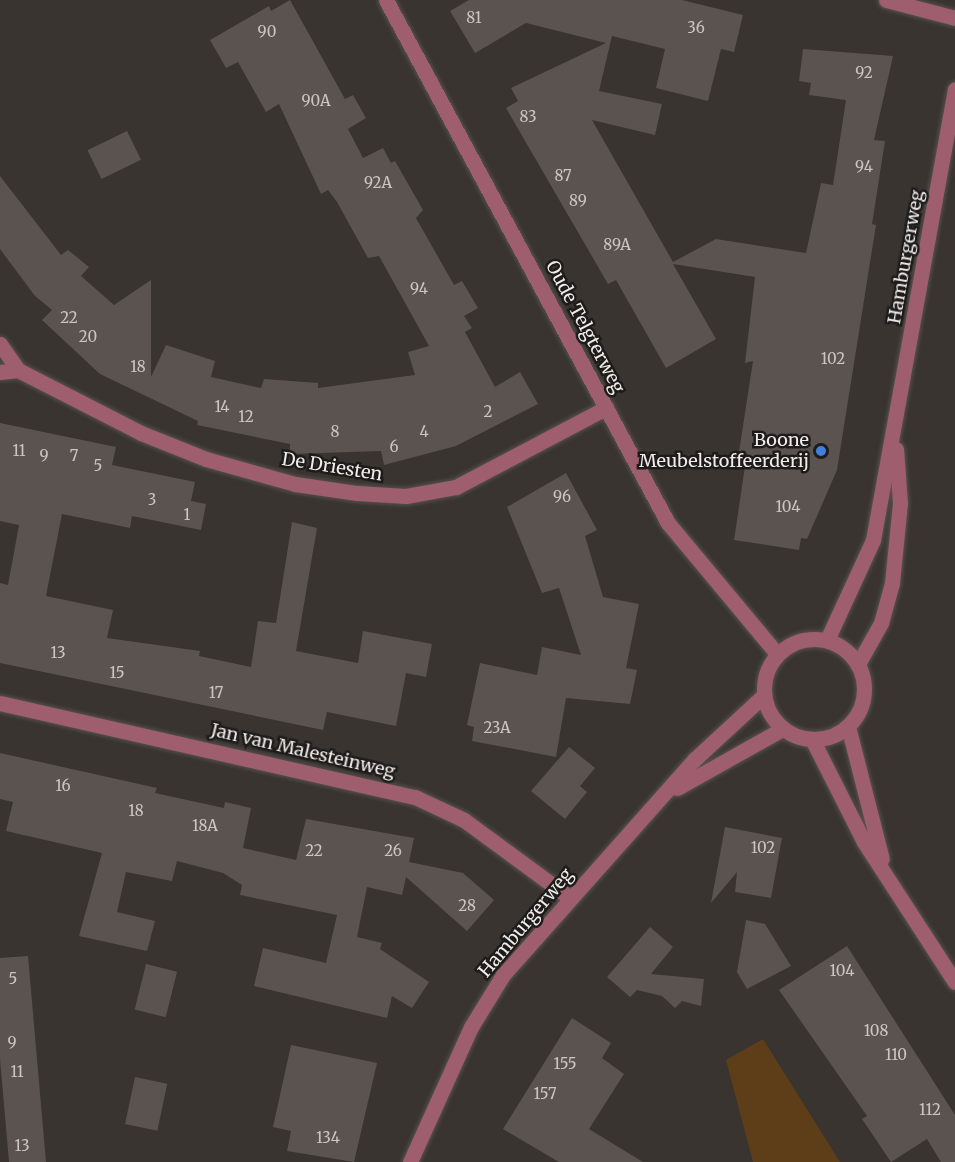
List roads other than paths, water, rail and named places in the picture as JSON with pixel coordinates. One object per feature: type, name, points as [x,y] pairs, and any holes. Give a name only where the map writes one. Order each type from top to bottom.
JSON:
[{"type":"street","name":"Oude Telgterweg","points":[[386,0],[668,523],[777,654]]},
{"type":"street","points":[[886,0],[955,18]]},
{"type":"street","name":"Hamburgerweg","points":[[827,640],[873,540],[895,431],[955,89]]},
{"type":"street","name":"De Driesten","points":[[0,344],[18,370],[141,433],[206,459],[295,484],[357,493],[406,496],[456,487],[606,408]]},
{"type":"street","points":[[0,372],[18,370]]},
{"type":"street","name":"Hamburgerweg","points":[[858,664],[881,622],[892,583],[900,503],[895,431]]},
{"type":"street","points":[[806,639],[827,640],[845,649],[858,664],[864,692],[859,711],[848,726],[827,738],[812,739],[782,729],[770,713],[764,695],[768,669],[777,654],[806,639]]},
{"type":"street","name":"Hamburgerweg","points":[[411,1162],[471,1026],[503,975],[570,898],[669,793],[729,723],[764,695]]},
{"type":"street","name":"Jan van Malesteinweg","points":[[0,703],[415,797],[465,820],[570,898]]},
{"type":"street","points":[[848,726],[890,882]]},
{"type":"street","name":"Hamburgerweg","points":[[669,793],[782,729]]},
{"type":"street","points":[[812,739],[864,842],[955,982]]},
{"type":"place","name":"Boone Meubelstoffeerderij","points":[[821,451]]}]
